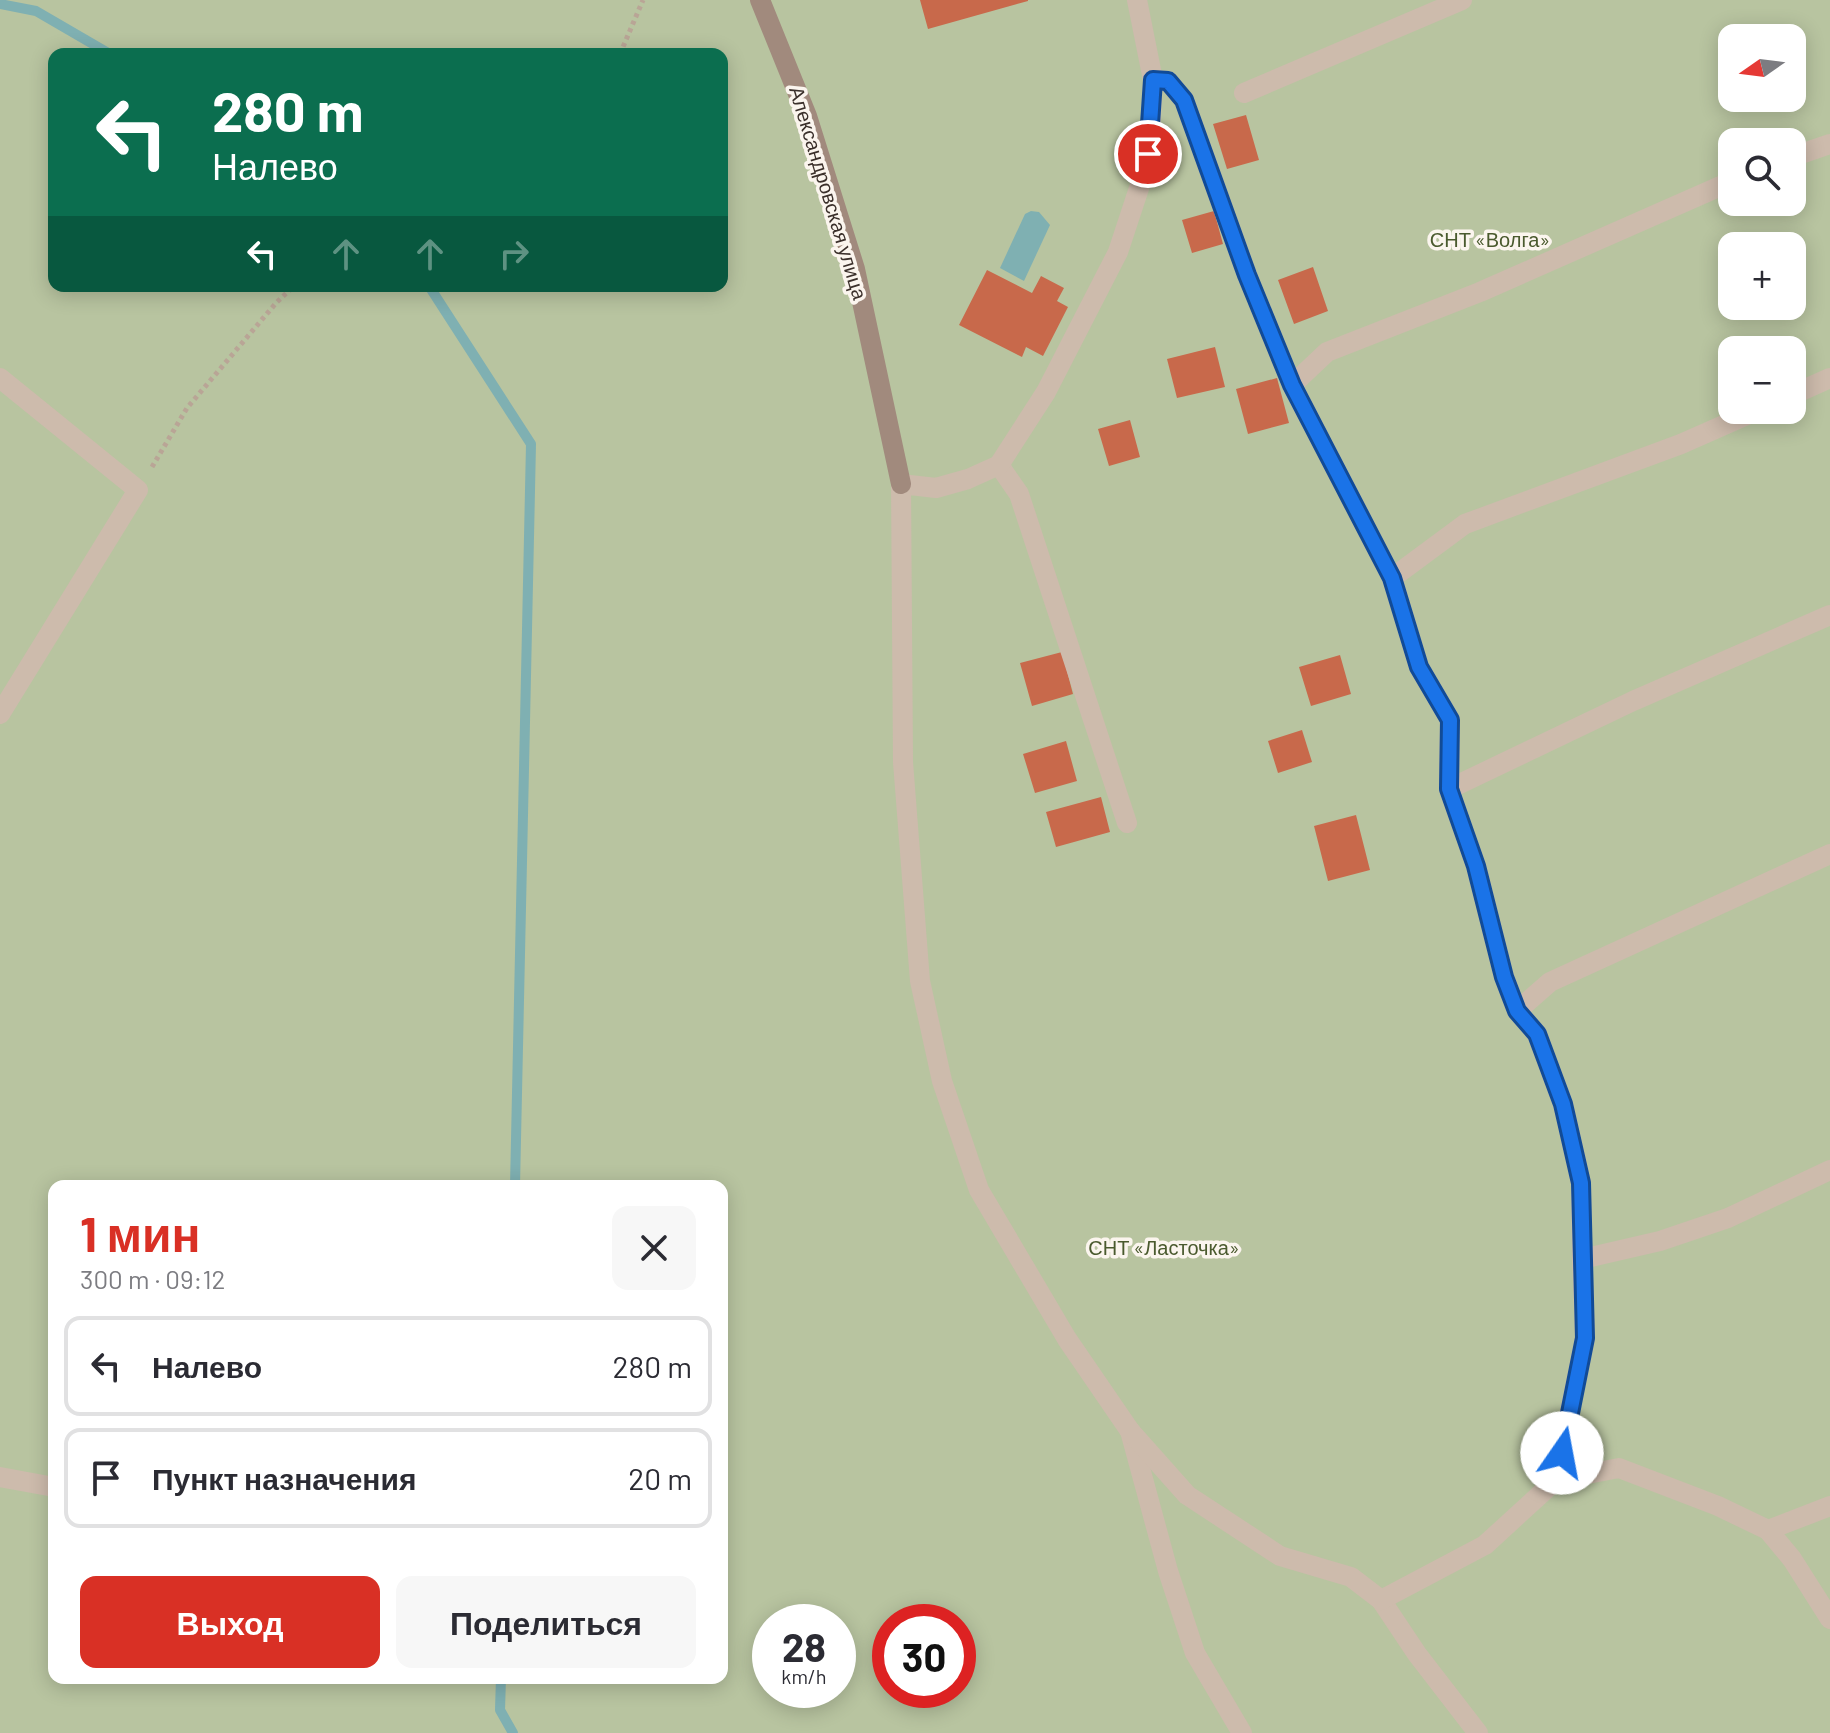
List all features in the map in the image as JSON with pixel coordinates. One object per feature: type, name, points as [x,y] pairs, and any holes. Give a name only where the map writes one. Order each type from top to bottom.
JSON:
[{"type":"street","name":"Александровская улица","points":[[760,0],[807,116],[855,269],[901,484]]},
{"type":"street","points":[[1137,0],[1153,80],[1150,137],[1145,170],[1118,252],[1046,392],[999,465],[968,479],[936,488],[901,484],[903,762],[920,981],[942,1081],[979,1190],[1067,1339],[1130,1431],[1187,1495],[1280,1556],[1351,1577],[1381,1600],[1417,1654],[1478,1733]]},
{"type":"street","points":[[1244,93],[1462,0]]},
{"type":"street","points":[[1153,80],[1168,81],[1184,100],[1247,275],[1292,385],[1392,578],[1419,667],[1450,720],[1449,789],[1476,866],[1504,977],[1517,1011],[1537,1034],[1563,1104],[1581,1183],[1585,1338],[1556,1480]]},
{"type":"street","points":[[1806,152],[1830,144]]},
{"type":"street","points":[[1292,385],[1327,352],[1480,292],[1718,187]]},
{"type":"street","points":[[0,378],[138,490],[0,714]]},
{"type":"street","points":[[1806,389],[1830,378]]},
{"type":"street","points":[[1392,578],[1465,524],[1681,444],[1726,424]]},
{"type":"street","points":[[999,465],[1019,494],[1127,823]]},
{"type":"street","points":[[1449,789],[1633,701],[1830,615]]},
{"type":"street","points":[[1517,1011],[1550,982],[1575,969],[1830,854]]},
{"type":"street","points":[[1582,1259],[1660,1241],[1728,1218],[1830,1170]]},
{"type":"street","points":[[1130,1431],[1168,1571],[1195,1653],[1242,1733]]},
{"type":"street","points":[[1381,1600],[1485,1545],[1556,1480],[1619,1468],[1718,1506],[1768,1530],[1792,1559],[1830,1619]]},
{"type":"street","points":[[0,1477],[48,1486]]},
{"type":"street","points":[[1768,1530],[1830,1506]]},
{"type":"path","points":[[623,48],[643,0]]},
{"type":"path","points":[[138,490],[187,408],[288,292]]},
{"type":"green space","points":[[0,0],[1830,0],[1830,1733],[0,1733]]},
{"type":"water","points":[[1039,212],[1050,225],[1024,281],[1000,268],[1025,214]]},
{"type":"building","points":[[920,0],[1028,0],[1028,1],[928,29]]},
{"type":"building","points":[[1246,115],[1259,160],[1227,169],[1213,124]]},
{"type":"building","points":[[1214,211],[1223,244],[1192,253],[1182,220]]},
{"type":"building","points":[[1313,267],[1328,311],[1294,324],[1278,280]]},
{"type":"building","points":[[987,270],[1032,293],[1041,276],[1064,288],[1057,301],[1068,307],[1043,356],[1026,347],[1022,357],[959,325]]},
{"type":"building","points":[[1215,347],[1225,387],[1177,398],[1167,359]]},
{"type":"building","points":[[1277,378],[1289,423],[1248,434],[1236,389]]},
{"type":"building","points":[[1130,420],[1140,457],[1109,466],[1098,429]]},
{"type":"building","points":[[1062,652],[1073,694],[1032,706],[1020,663]]},
{"type":"building","points":[[1340,655],[1351,694],[1311,706],[1299,667]]},
{"type":"building","points":[[1302,730],[1312,762],[1278,773],[1268,741]]},
{"type":"building","points":[[1066,741],[1077,781],[1035,793],[1023,754]]},
{"type":"building","points":[[1101,797],[1110,832],[1056,847],[1046,812]]},
{"type":"building","points":[[1356,815],[1370,870],[1328,881],[1314,826]]},
{"type":"waterway","points":[[0,4],[36,11],[100,48]]},
{"type":"waterway","points":[[433,292],[531,444],[515,1180]]},
{"type":"waterway","points":[[501,1684],[500,1710],[513,1733]]},
{"type":"route","points":[[1148,154],[1153,80],[1168,81],[1184,100],[1247,275],[1292,385],[1392,578],[1419,667],[1450,720],[1449,789],[1476,866],[1504,977],[1517,1011],[1537,1034],[1563,1104],[1581,1183],[1585,1338],[1562,1453]]},
{"type":"park label","name":"СНТ «Волга»","points":[[1490,240]]},
{"type":"park label","name":"СНТ «Ласточка»","points":[[1164,1248]]}]
